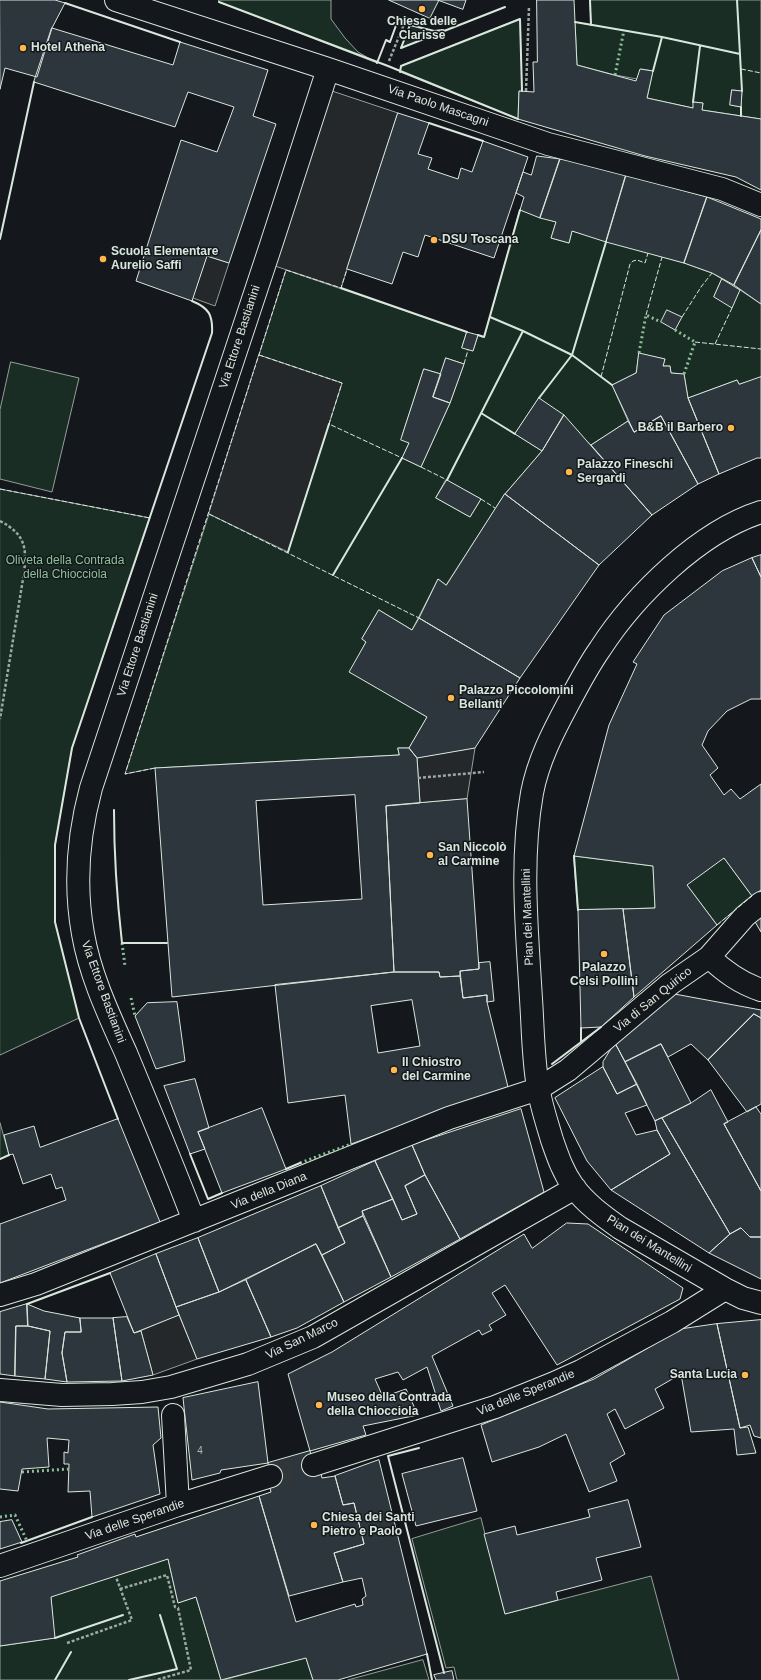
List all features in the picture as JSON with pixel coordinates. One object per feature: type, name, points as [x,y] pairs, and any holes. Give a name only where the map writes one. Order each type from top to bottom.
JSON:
[{"type":"street","name":"Via Paolo Mascagni","points":[[116,0],[328,69],[548,144],[722,189],[761,205]]},
{"type":"street","name":"Via Ettore Bastianini","points":[[194,1221],[105,1005],[86,949],[79,900],[78,861],[80,840],[83,818],[91,788],[328,69]]},
{"type":"street","name":"Pian dei Mantellini","points":[[761,512],[732,524],[710,537],[688,553],[639,600],[601,647],[550,738],[543,754],[532,794],[528,831],[526,878],[527,921],[538,1088],[558,1157],[566,1174],[575,1188],[604,1217],[620,1228],[725,1290],[761,1303]]},
{"type":"street","name":"Via di San Quirico","points":[[538,1088],[568,1070],[670,984],[709,957],[745,916],[761,903]]},
{"type":"street","points":[[709,957],[740,982],[761,990]]},
{"type":"street","name":"Via della Diana","points":[[0,1295],[36,1284],[449,1118],[538,1088]]},
{"type":"street","name":"Via San Marco","points":[[0,1390],[62,1395],[142,1392],[171,1387],[248,1364],[313,1337],[575,1188]]},
{"type":"street","name":"Via delle Sperandie","points":[[313,1465],[495,1407],[546,1386],[581,1370],[672,1322],[725,1290]]},
{"type":"street","points":[[172,1415],[178,1505]]},
{"type":"street","name":"Via delle Sperandie","points":[[0,1566],[178,1505],[271,1476]]},
{"type":"path","points":[[526,91],[529,7]]},
{"type":"path","points":[[389,62],[406,17]]},
{"type":"path","points":[[0,521],[19,534],[25,551],[24,573],[0,719]]},
{"type":"path","points":[[418,778],[484,772]]},
{"type":"path","points":[[120,1589],[167,1575],[175,1607],[178,1608],[191,1670],[156,1680]]},
{"type":"path","points":[[67,1643],[132,1620],[116,1577]]},
{"type":"green space","points":[[219,0],[331,0],[331,19],[358,52],[377,63],[219,2]]},
{"type":"green space","points":[[590,0],[761,0],[761,119],[702,110],[703,103],[694,102],[693,108],[647,98],[653,71],[641,69],[637,79],[577,65],[575,22],[591,25]],"holes":[[[732,90],[742,91],[741,107],[731,105]]]},
{"type":"green space","points":[[520,19],[522,91],[519,91],[518,119],[400,72],[401,66]]},
{"type":"green space","points":[[410,25],[434,31],[447,30],[401,48]]},
{"type":"green space","points":[[520,210],[556,222],[551,238],[569,243],[572,231],[684,263],[712,273],[722,279],[714,297],[740,290],[761,304],[761,378],[739,384],[737,380],[688,398],[684,374],[671,373],[670,366],[663,366],[665,359],[639,354],[636,373],[612,385],[628,421],[591,445],[539,398],[515,434],[542,451],[505,494],[446,585],[438,579],[412,630],[379,610],[362,639],[366,642],[350,672],[427,717],[409,748],[398,748],[399,755],[155,768],[125,774],[209,514],[288,552],[342,383],[259,355],[286,270],[467,332],[462,347],[473,351],[478,335],[484,337]],"holes":[[[446,358],[464,364],[450,403],[421,467],[402,458],[409,443],[402,436],[424,369],[441,374]],[[446,480],[481,499],[470,517],[436,498]]]},
{"type":"green space","points":[[11,362],[79,378],[52,492],[0,479],[0,410]]},
{"type":"green space","name":"Oliveta della Contrada della Chiocciola","points":[[0,489],[150,518],[72,748],[55,845],[55,922],[79,1018],[0,1055]]},
{"type":"green space","points":[[574,856],[653,866],[655,908],[578,910]]},
{"type":"green space","points":[[724,858],[752,896],[717,925],[687,885]]},
{"type":"green space","points":[[0,1123],[9,1155],[0,1159]]},
{"type":"green space","points":[[481,1518],[505,1614],[651,1576],[679,1680],[457,1680],[454,1667],[446,1668],[412,1539]]},
{"type":"green space","points":[[168,1559],[178,1603],[196,1597],[221,1680],[0,1680],[0,1646],[54,1638],[51,1597]]},
{"type":"green space","points":[[306,1658],[313,1680],[224,1680]]},
{"type":"green space","points":[[423,1660],[429,1680],[348,1680]]},
{"type":"shaded area","points":[[332,91],[398,113],[341,288],[275,266]]},
{"type":"shaded area","points":[[207,256],[229,263],[215,306],[193,298]]},
{"type":"shaded area","points":[[259,355],[342,383],[288,552],[209,514]]},
{"type":"shaded area","points":[[475,748],[467,799],[420,803],[417,758]]},
{"type":"shaded area","points":[[179,1315],[197,1359],[153,1375],[141,1331]]},
{"type":"building","name":"Hotel Athena","points":[[0,0],[55,0],[65,3],[52,28],[37,77],[5,68],[0,89]]},
{"type":"building","name":"Chiesa delle Clarisse","points":[[389,0],[439,0],[430,18]]},
{"type":"building","points":[[438,0],[466,0],[463,9]]},
{"type":"building","points":[[537,0],[574,0],[577,65],[636,81],[640,69],[653,71],[647,98],[693,108],[693,102],[703,103],[702,110],[761,119],[761,190],[736,177],[645,156],[518,119],[519,91],[534,92],[533,62],[537,62]]},
{"type":"building","points":[[52,28],[173,65],[180,42],[268,70],[253,116],[276,124],[229,263],[207,256],[192,301],[136,281],[181,140],[217,152],[234,107],[188,92],[175,127],[34,82]]},
{"type":"building","points":[[732,90],[742,91],[741,107],[730,105]]},
{"type":"building","points":[[398,113],[429,123],[418,154],[432,158],[428,169],[458,179],[461,168],[472,172],[483,141],[528,157],[494,258],[425,235],[418,257],[403,252],[392,284],[347,269]]},
{"type":"building","points":[[537,156],[560,159],[540,218],[520,210],[524,197],[516,193],[523,172],[531,175]]},
{"type":"building","points":[[560,159],[579,162],[626,175],[606,242],[572,231],[569,243],[551,238],[556,222],[540,218]]},
{"type":"building","points":[[626,175],[707,197],[684,263],[606,242]]},
{"type":"building","points":[[707,197],[761,219],[761,230],[734,285],[712,273],[684,263]]},
{"type":"building","points":[[761,230],[761,304],[734,285]]},
{"type":"building","points":[[722,279],[740,290],[732,308],[714,297]]},
{"type":"building","points":[[667,310],[682,317],[675,330],[661,322]]},
{"type":"building","points":[[467,332],[478,335],[473,351],[462,348]]},
{"type":"building","points":[[639,353],[665,359],[663,366],[670,366],[671,373],[684,374],[688,398],[719,474],[698,484],[661,416],[634,432],[612,385],[636,373]]},
{"type":"building","points":[[446,358],[464,364],[450,403],[433,397]]},
{"type":"building","points":[[424,369],[441,374],[433,397],[450,403],[421,467],[402,458],[409,443],[401,440]]},
{"type":"building","name":"B&B il Barbero","points":[[761,377],[761,458],[757,458],[719,474],[688,398],[737,380],[739,384]]},
{"type":"building","points":[[539,398],[564,415],[542,451],[515,434]]},
{"type":"building","name":"Palazzo Fineschi Sergardi","points":[[564,415],[652,515],[599,565],[505,494],[542,451]]},
{"type":"building","points":[[661,416],[698,484],[652,515],[591,445],[628,421],[634,432]]},
{"type":"building","points":[[447,480],[481,499],[470,517],[436,498]]},
{"type":"building","points":[[505,494],[599,565],[520,678],[419,618],[438,579],[446,585]]},
{"type":"building","points":[[761,555],[761,577],[752,558]]},
{"type":"building","points":[[752,558],[761,577],[761,699],[751,699],[727,711],[708,731],[702,745],[718,768],[710,775],[724,795],[731,789],[740,799],[761,784],[761,890],[752,896],[724,858],[687,885],[717,925],[634,997],[623,909],[655,908],[653,866],[574,856],[609,725],[637,664],[633,662],[664,615],[722,571]]},
{"type":"building","name":"Palazzo Piccolomini Bellanti","points":[[379,610],[412,630],[419,618],[520,678],[475,748],[417,758],[409,748],[427,717],[349,672],[366,642],[362,639]]},
{"type":"building","points":[[398,748],[409,748],[417,758],[420,803],[386,806],[394,972],[172,997],[155,768],[399,755]],"holes":[[[355,795],[362,899],[263,905],[256,801]]]},
{"type":"building","name":"San Niccolò al Carmine","points":[[467,799],[479,969],[460,971],[460,976],[440,977],[439,972],[394,972],[386,806]]},
{"type":"building","name":"Palazzo Celsi Pollini","points":[[623,909],[634,997],[601,1027],[581,1028],[578,910]]},
{"type":"building","points":[[761,915],[761,932],[754,920]]},
{"type":"building","points":[[490,962],[494,1001],[487,1002],[487,995],[463,998],[460,971],[479,969],[479,963]]},
{"type":"building","name":"Il Chiostro del Carmine","points":[[394,972],[439,972],[440,977],[460,976],[463,998],[487,995],[487,1002],[508,1087],[351,1144],[345,1095],[288,1103],[275,985]],"holes":[[[412,1000],[420,1046],[378,1053],[371,1006]]]},
{"type":"building","points":[[669,993],[761,1010],[761,1018],[754,1014],[708,1060],[691,1044],[668,1057],[661,1044],[625,1062],[615,1043]]},
{"type":"building","points":[[177,1002],[185,1061],[156,1069],[135,1016],[147,1003]]},
{"type":"building","points":[[754,1014],[761,1018],[761,1104],[747,1112],[708,1060]]},
{"type":"building","points":[[615,1043],[637,1084],[617,1094],[603,1067],[603,1062]]},
{"type":"building","points":[[661,1044],[691,1103],[655,1121],[625,1062]]},
{"type":"building","points":[[603,1067],[617,1094],[637,1084],[647,1105],[625,1113],[636,1135],[657,1130],[670,1154],[611,1190],[587,1161],[555,1098]]},
{"type":"building","points":[[195,1079],[209,1128],[198,1132],[205,1149],[190,1154],[164,1086]]},
{"type":"building","points":[[711,1090],[728,1122],[724,1124],[761,1191],[761,1237],[750,1237],[741,1228],[730,1234],[662,1118],[691,1103]]},
{"type":"building","points":[[756,1107],[761,1114],[761,1191],[724,1124]]},
{"type":"building","points":[[262,1108],[286,1169],[222,1193],[198,1132]]},
{"type":"building","points":[[521,1109],[544,1192],[460,1239],[425,1175],[412,1145]]},
{"type":"building","points":[[662,1118],[730,1234],[709,1253],[611,1190],[670,1154],[657,1130],[655,1121]]},
{"type":"building","points":[[118,1119],[160,1222],[0,1283],[0,1224],[66,1200],[62,1187],[56,1189],[51,1174],[23,1184],[13,1154],[9,1155],[4,1135],[34,1126],[40,1147]]},
{"type":"building","points":[[412,1145],[425,1175],[405,1186],[417,1214],[402,1220],[375,1161]]},
{"type":"building","points":[[375,1161],[393,1199],[362,1211],[363,1216],[338,1228],[321,1186]]},
{"type":"building","points":[[425,1175],[460,1239],[391,1277],[362,1211],[393,1199],[402,1220],[417,1214],[405,1186]]},
{"type":"building","points":[[321,1186],[345,1243],[322,1255],[316,1244],[219,1292],[198,1238]]},
{"type":"building","points":[[363,1216],[391,1277],[344,1302],[322,1255],[345,1243],[338,1228]]},
{"type":"building","points":[[567,1223],[588,1224],[683,1288],[680,1299],[557,1365],[505,1285],[492,1293],[506,1315],[489,1325],[492,1330],[482,1335],[479,1330],[432,1356],[453,1406],[441,1411],[427,1367],[403,1380],[398,1372],[375,1379],[383,1397],[406,1389],[418,1415],[363,1426],[366,1435],[310,1451],[288,1374],[332,1352],[524,1234],[532,1248]]},
{"type":"building","points":[[741,1228],[750,1237],[761,1237],[761,1279],[709,1253],[730,1234]]},
{"type":"building","points":[[198,1238],[219,1292],[176,1307],[156,1254]]},
{"type":"building","points":[[316,1244],[344,1302],[297,1328],[271,1337],[246,1280]]},
{"type":"building","points":[[156,1254],[179,1315],[134,1333],[110,1273]]},
{"type":"building","points":[[246,1280],[271,1337],[197,1359],[176,1307],[219,1292]]},
{"type":"building","points":[[27,1304],[28,1326],[16,1326],[15,1376],[0,1374],[0,1312]]},
{"type":"building","points":[[27,1304],[44,1311],[80,1318],[81,1332],[65,1332],[62,1353],[67,1382],[45,1379],[50,1331],[28,1326]]},
{"type":"building","points":[[127,1317],[134,1333],[141,1331],[153,1375],[122,1381],[113,1318]]},
{"type":"building","points":[[80,1318],[113,1318],[122,1381],[67,1382],[62,1353],[65,1332],[81,1332]]},
{"type":"building","name":"Santa Lucia","points":[[761,1320],[761,1438],[754,1436],[750,1425],[740,1428],[717,1324]]},
{"type":"building","points":[[717,1324],[740,1428],[748,1427],[756,1453],[737,1455],[734,1429],[691,1432],[681,1374],[655,1389],[664,1408],[625,1429],[615,1409],[607,1414],[625,1454],[610,1463],[617,1481],[589,1492],[566,1434],[539,1447],[492,1462],[481,1425],[594,1379],[681,1329]]},
{"type":"building","points":[[16,1326],[28,1326],[50,1331],[45,1379],[15,1376]]},
{"type":"building","points":[[258,1382],[268,1463],[221,1470],[220,1473],[192,1480],[183,1398]]},
{"type":"building","points":[[0,1402],[48,1409],[158,1407],[161,1438],[153,1445],[160,1494],[92,1517],[90,1491],[68,1492],[69,1464],[64,1464],[64,1452],[68,1453],[69,1440],[47,1438],[49,1467],[22,1469],[18,1491],[0,1489]]},
{"type":"building","name":"Chiesa dei Santi Pietro e Paolo","points":[[310,1451],[313,1465],[321,1473],[322,1478],[335,1476],[343,1505],[354,1503],[364,1544],[334,1553],[343,1582],[289,1596],[259,1496],[271,1492],[271,1476],[268,1463]]},
{"type":"building","points":[[463,1458],[477,1511],[416,1526],[402,1474]]},
{"type":"building","points":[[379,1460],[427,1654],[338,1680],[313,1680],[306,1658],[221,1680],[196,1597],[178,1603],[168,1559],[51,1597],[55,1638],[0,1646],[0,1581],[78,1557],[77,1555],[135,1534],[136,1537],[259,1496],[296,1622],[355,1604],[356,1607],[363,1605],[362,1599],[366,1596],[362,1578],[343,1582],[334,1553],[364,1544],[354,1503],[343,1505],[335,1476]]},
{"type":"building","points":[[628,1500],[641,1547],[596,1558],[602,1580],[556,1592],[558,1600],[505,1614],[484,1534],[515,1526],[517,1535],[590,1517],[588,1510]]},
{"type":"building","points":[[12,1520],[22,1542],[0,1549],[0,1522]]},
{"type":"building","points":[[452,1671],[454,1680],[436,1680],[434,1675]]},
{"type":"tunnel","points":[[271,1476],[313,1465]]},
{"type":"hedge","points":[[615,75],[624,30]]},
{"type":"hedge","points":[[639,353],[646,315],[661,322]]},
{"type":"hedge","points":[[675,330],[695,342],[684,374]]},
{"type":"hedge","points":[[122,943],[125,966]]},
{"type":"hedge","points":[[131,998],[135,1016]]},
{"type":"hedge","points":[[300,1163],[351,1144]]},
{"type":"hedge","points":[[22,1472],[69,1469]]},
{"type":"hedge","points":[[0,1517],[15,1515],[27,1541]]},
{"type":"fence","points":[[741,69],[761,73]]},
{"type":"fence","points":[[601,377],[630,264],[637,260],[645,263],[648,253]]},
{"type":"fence","points":[[646,315],[662,257]]},
{"type":"fence","points":[[155,768],[125,774],[286,270],[341,288],[347,269]]},
{"type":"fence","points":[[682,317],[701,287],[712,273]]},
{"type":"fence","points":[[715,344],[732,308]]},
{"type":"fence","points":[[695,342],[761,349]]},
{"type":"fence","points":[[464,364],[468,350]]},
{"type":"fence","points":[[259,355],[342,383],[329,424],[402,458]]},
{"type":"fence","points":[[421,467],[447,480]]},
{"type":"fence","points":[[0,489],[150,518]]},
{"type":"fence","points":[[481,499],[495,508]]},
{"type":"fence","points":[[209,514],[419,618]]},
{"type":"fence","points":[[717,925],[752,896]]},
{"type":"wall","points":[[590,0],[591,25]]},
{"type":"wall","points":[[737,0],[742,91]]},
{"type":"wall","points":[[219,2],[388,66],[518,119]]},
{"type":"wall","points":[[65,3],[180,42]]},
{"type":"wall","points":[[401,48],[505,7]]},
{"type":"wall","points":[[400,72],[401,66],[520,19],[522,91]]},
{"type":"wall","points":[[377,63],[386,40],[390,42],[398,20]]},
{"type":"wall","points":[[575,22],[662,37]]},
{"type":"wall","points":[[401,48],[410,25],[434,31],[443,30]]},
{"type":"wall","points":[[653,71],[662,37],[740,54]]},
{"type":"wall","points":[[693,102],[700,46]]},
{"type":"wall","points":[[0,239],[34,82]]},
{"type":"wall","points":[[741,107],[741,116]]},
{"type":"wall","points":[[429,123],[483,141]]},
{"type":"wall","points":[[478,335],[484,337],[520,210]]},
{"type":"wall","points":[[447,480],[523,331],[572,355],[606,242]]},
{"type":"wall","points":[[341,288],[467,332]]},
{"type":"wall","points":[[118,1119],[79,1018],[55,922],[55,845],[72,748],[212,333],[212,321],[209,313],[202,306],[192,301]]},
{"type":"wall","points":[[490,317],[523,331]]},
{"type":"wall","points":[[539,398],[572,355],[612,385]]},
{"type":"wall","points":[[481,413],[515,434]]},
{"type":"wall","points":[[288,552],[329,424]]},
{"type":"wall","points":[[333,575],[402,458]]},
{"type":"wall","points":[[114,810],[116,877],[122,943],[167,943]]},
{"type":"wall","points":[[574,856],[578,910]]},
{"type":"wall","points":[[552,1064],[601,1027]]},
{"type":"wall","points":[[581,1028],[581,1042]]},
{"type":"wall","points":[[190,1154],[208,1199],[222,1193]]},
{"type":"wall","points":[[0,1159],[9,1155]]},
{"type":"wall","points":[[286,1169],[300,1163]]},
{"type":"wall","points":[[27,1304],[110,1273]]},
{"type":"wall","points":[[419,1448],[388,1456],[444,1673]]},
{"type":"wall","points":[[21,1543],[92,1517]]},
{"type":"wall","points":[[55,1638],[123,1615]]},
{"type":"wall","points":[[129,1680],[177,1669],[160,1615]]},
{"type":"wall","points":[[55,1680],[71,1652]]},
{"type":"wall","points":[[427,1654],[432,1680]]},
{"type":"place","name":"Chiesa delle Clarisse","points":[[422,9]]},
{"type":"place","name":"Hotel Athena","points":[[23,48]]},
{"type":"place","name":"DSU Toscana","points":[[434,240]]},
{"type":"place","name":"Scuola Elementare Aurelio Saffi","points":[[103,259]]},
{"type":"place","name":"B&B il Barbero","points":[[731,428]]},
{"type":"place","name":"Palazzo Fineschi Sergardi","points":[[569,472]]},
{"type":"place","name":"Palazzo Piccolomini Bellanti","points":[[451,698]]},
{"type":"place","name":"San Niccolò al Carmine","points":[[430,855]]},
{"type":"place","name":"Palazzo Celsi Pollini","points":[[604,954]]},
{"type":"place","name":"Il Chiostro del Carmine","points":[[394,1070]]},
{"type":"place","name":"Santa Lucia","points":[[745,1375]]},
{"type":"place","name":"Museo della Contrada della Chiocciola","points":[[319,1405]]},
{"type":"place","name":"Chiesa dei Santi Pietro e Paolo","points":[[314,1525]]}]
